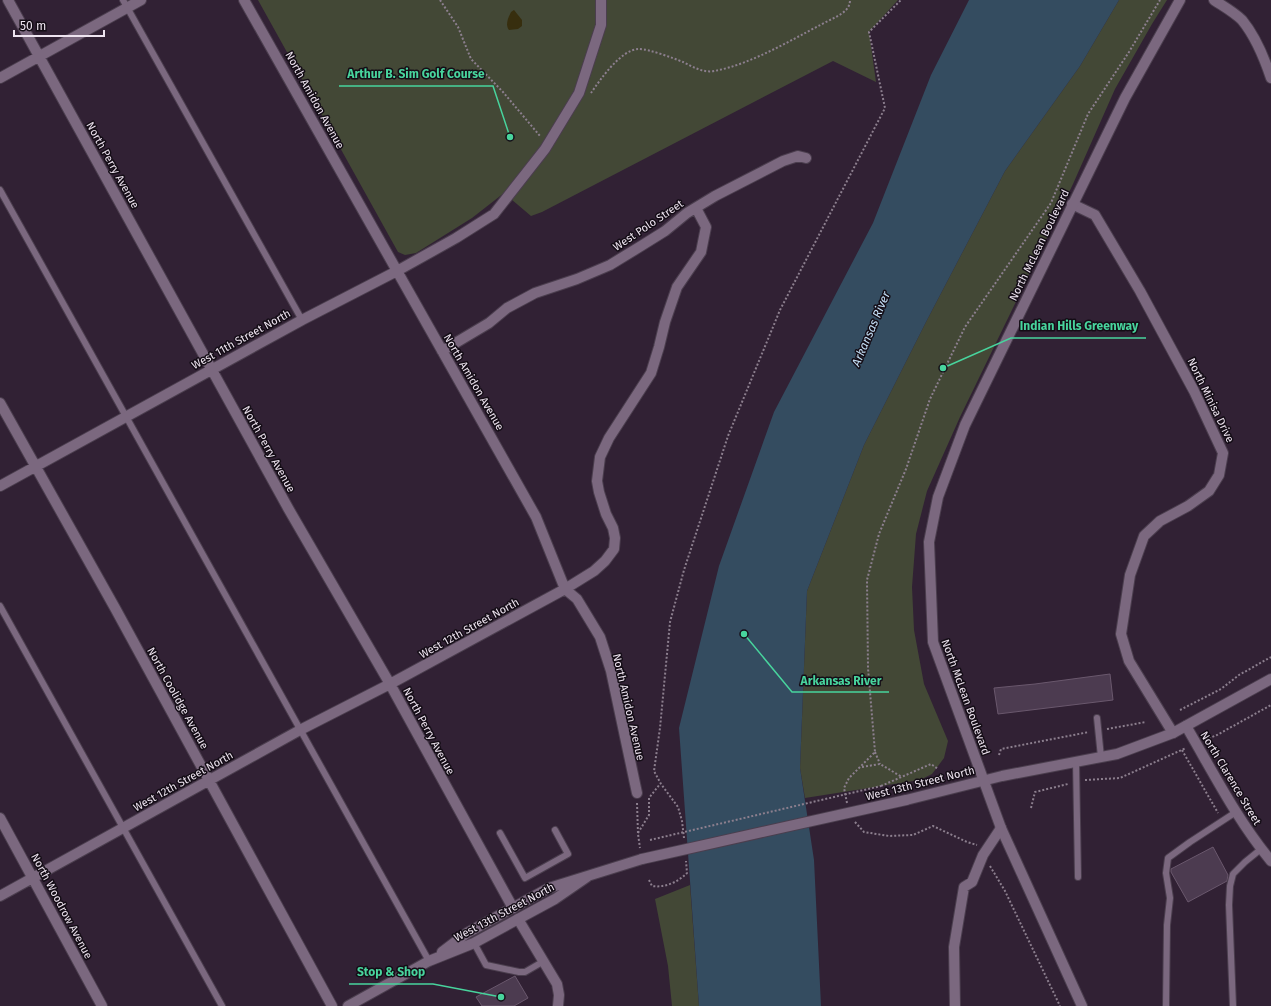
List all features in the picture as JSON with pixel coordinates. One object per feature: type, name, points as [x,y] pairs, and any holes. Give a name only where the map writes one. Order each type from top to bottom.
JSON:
[{"type":"street","name":"North Perry Avenue","points":[[8,0],[288,508],[390,684],[512,908]]},
{"type":"street","points":[[0,78],[125,4],[141,0]]},
{"type":"street","name":"North Amidon Avenue","points":[[244,0],[536,517],[565,589],[580,605],[600,637],[611,672],[637,793]]},
{"type":"street","points":[[547,145],[579,93],[601,25],[601,0]]},
{"type":"street","name":"North McLean Boulevard","points":[[1082,1006],[1001,828],[933,642],[929,542],[938,497],[965,425],[1125,98],[1180,0]]},
{"type":"street","points":[[1214,0],[1241,19],[1262,52],[1271,77]]},
{"type":"street","name":"West 11th Street North","points":[[0,486],[211,369],[397,271],[456,238],[494,214],[547,145]]},
{"type":"street","name":"West Polo Street","points":[[442,351],[489,323],[507,308],[535,293],[577,279],[610,264],[641,246],[715,196],[783,161],[798,156],[806,158]]},
{"type":"street","name":"North Minisa Drive","points":[[1072,204],[1095,216],[1137,285],[1194,391],[1223,453],[1219,475],[1209,490],[1188,506],[1160,521],[1144,536],[1130,575],[1121,634],[1129,661],[1174,733]]},
{"type":"street","name":"West 12th Street North","points":[[0,896],[300,730],[390,684],[565,589],[594,571],[605,561],[614,550],[615,538],[613,528],[598,492],[597,481],[600,457],[609,438],[651,373],[664,322],[677,287],[701,252],[706,227],[696,208]]},
{"type":"street","name":"North Coolidge Avenue","points":[[0,403],[115,608],[332,1006]]},
{"type":"street","name":"West 13th Street North","points":[[429,962],[468,933],[549,888],[587,878],[642,860],[906,800],[984,780],[1117,754],[1174,733],[1271,679]]},
{"type":"street","name":"North Clarence Street","points":[[1186,726],[1236,812],[1271,861]]},
{"type":"street","name":"North Woodrow Avenue","points":[[0,818],[102,1006]]},
{"type":"street","points":[[955,1006],[954,947],[964,887],[972,882],[984,855],[1001,828]]},
{"type":"street","name":"West 13th Street North","points":[[348,1006],[429,962],[474,943],[555,899],[587,878]]},
{"type":"street","points":[[518,919],[544,961],[556,984],[559,995],[558,1006]]},
{"type":"lane","points":[[125,4],[302,320]]},
{"type":"lane","points":[[0,190],[429,962]]},
{"type":"lane","points":[[0,606],[222,1006]]},
{"type":"lane","points":[[1097,718],[1101,757]]},
{"type":"lane","points":[[1076,762],[1078,877]]},
{"type":"lane","points":[[1166,1006],[1167,925],[1170,898],[1166,873],[1168,858],[1236,812]]},
{"type":"lane","points":[[500,833],[525,878],[568,854],[555,830]]},
{"type":"lane","points":[[1233,1006],[1229,905],[1230,886],[1233,874],[1261,849]]},
{"type":"lane","points":[[474,943],[486,965],[525,972],[544,961]]},
{"type":"path","points":[[440,0],[458,27],[471,59],[503,92],[547,145]]},
{"type":"path","points":[[587,99],[607,70],[623,56],[633,50],[648,50],[708,72],[744,62],[842,14],[849,6],[850,0]]},
{"type":"path","points":[[684,843],[682,821],[678,807],[661,784],[654,771],[660,728],[670,622],[684,570],[728,436],[780,310],[885,108],[869,32],[901,0]]},
{"type":"path","points":[[902,777],[880,764],[875,752],[868,668],[868,580],[879,534],[906,469],[930,399],[965,327],[1051,203],[1088,114],[1129,52],[1160,0]]},
{"type":"path","points":[[1180,710],[1221,689],[1239,675],[1271,657]]},
{"type":"path","points":[[1031,808],[1035,792],[1076,782],[1120,778],[1217,735],[1271,705]]},
{"type":"path","points":[[999,756],[1001,749],[1146,722]]},
{"type":"path","points":[[1182,750],[1223,820]]},
{"type":"path","points":[[848,809],[844,788],[849,778],[861,768],[875,752]]},
{"type":"path","points":[[861,768],[880,764]]},
{"type":"path","points":[[650,840],[881,786],[931,764],[938,769]]},
{"type":"path","points":[[638,834],[649,815],[649,798],[661,784]]},
{"type":"path","points":[[637,793],[638,834],[642,860]]},
{"type":"path","points":[[854,821],[864,832],[889,836],[912,835],[933,826],[967,842],[976,844],[1005,891],[1060,1006]]},
{"type":"path","points":[[649,880],[652,886],[658,887],[680,880],[687,873],[685,858]]},
{"type":"green space","points":[[258,0],[898,0],[869,32],[876,82],[833,61],[542,212],[531,216],[504,193],[472,218],[416,253],[405,255],[398,252]]},
{"type":"green space","points":[[1119,0],[1167,0],[1115,89],[1073,184],[960,417],[927,491],[916,534],[912,587],[914,630],[924,684],[948,741],[944,758],[932,774],[920,780],[805,798],[800,768],[807,591],[864,445],[1005,171],[1080,66]]},
{"type":"green space","points":[[690,885],[699,1006],[672,1006],[668,966],[655,899]]},
{"type":"sand","points":[[514,10],[522,20],[522,26],[518,29],[509,30],[507,21],[511,12]]},
{"type":"water","points":[[969,0],[1119,0],[1080,66],[1005,171],[864,445],[807,591],[800,768],[814,860],[821,1006],[699,1006],[679,728],[719,566],[774,412],[873,223],[931,75]]},
{"type":"building","points":[[1110,674],[1113,700],[998,714],[994,688]]},
{"type":"building","points":[[1213,847],[1228,875],[1227,881],[1188,902],[1171,872],[1171,869]]},
{"type":"building","points":[[515,976],[528,998],[514,1006],[482,1006],[476,997]]},
{"type":"place","name":"Arthur B. Sim Golf Course","points":[[510,137]]},
{"type":"place","name":"Indian Hills Greenway","points":[[943,368]]},
{"type":"place","name":"Arkansas River","points":[[744,634]]},
{"type":"place","name":"Stop & Shop","points":[[501,997]]}]
